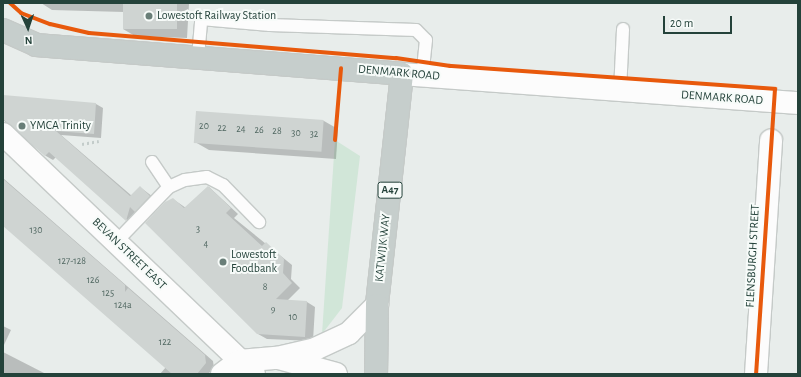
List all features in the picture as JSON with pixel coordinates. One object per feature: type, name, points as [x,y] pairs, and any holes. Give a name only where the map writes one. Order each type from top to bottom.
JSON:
[{"type":"highway","name":"DENMARK ROAD","points":[[3,30],[36,45],[412,75]]},
{"type":"highway","name":"KATWIJK WAY","points":[[376,374],[377,305],[412,75]]},
{"type":"street","name":"DENMARK ROAD","points":[[412,75],[798,103]]},
{"type":"street","name":"BEVAN STREET EAST","points":[[3,134],[247,367]]},
{"type":"street","name":"FLENSBURGH STREET","points":[[756,374],[771,140]]},
{"type":"street","points":[[222,374],[314,349],[349,333],[377,305]]},
{"type":"street","points":[[277,358],[336,374]]},
{"type":"lane","points":[[198,57],[201,19],[270,26],[416,30],[426,40],[412,75]]},
{"type":"lane","points":[[620,91],[623,29]]},
{"type":"lane","points":[[152,162],[169,187]]},
{"type":"lane","points":[[116,242],[169,187],[207,178],[223,185],[259,222]]},
{"type":"path","points":[[82,144],[99,141]]},
{"type":"green space","points":[[335,140],[360,156],[342,308],[322,334]]},
{"type":"building","name":"Lowestoft Railway Station","points":[[123,3],[177,3],[177,29],[123,29]]},
{"type":"building","points":[[3,95],[96,103],[94,134],[56,131],[130,196],[140,186],[150,196],[135,212],[130,207],[126,221],[49,152],[45,156],[3,119]]},
{"type":"building","points":[[196,111],[324,120],[321,152],[194,143]]},
{"type":"building","points":[[3,179],[125,285],[125,292],[128,288],[205,355],[206,363],[197,374],[172,374],[3,226]]},
{"type":"building","points":[[208,186],[231,208],[226,213],[262,246],[266,242],[284,259],[283,273],[292,283],[276,299],[307,301],[305,337],[257,334],[145,223],[165,202],[173,198],[184,208]]},
{"type":"cycle path","points":[[10,3],[21,13],[50,24],[89,33],[396,58],[450,66],[775,89],[756,374]]},
{"type":"cycle path","points":[[335,140],[341,68]]},
{"type":"place","name":"Lowestoft Railway Station","points":[[149,16]]},
{"type":"place","name":"YMCA Trinity","points":[[22,126]]},
{"type":"place","name":"Lowestoft Foodbank","points":[[223,262]]}]
